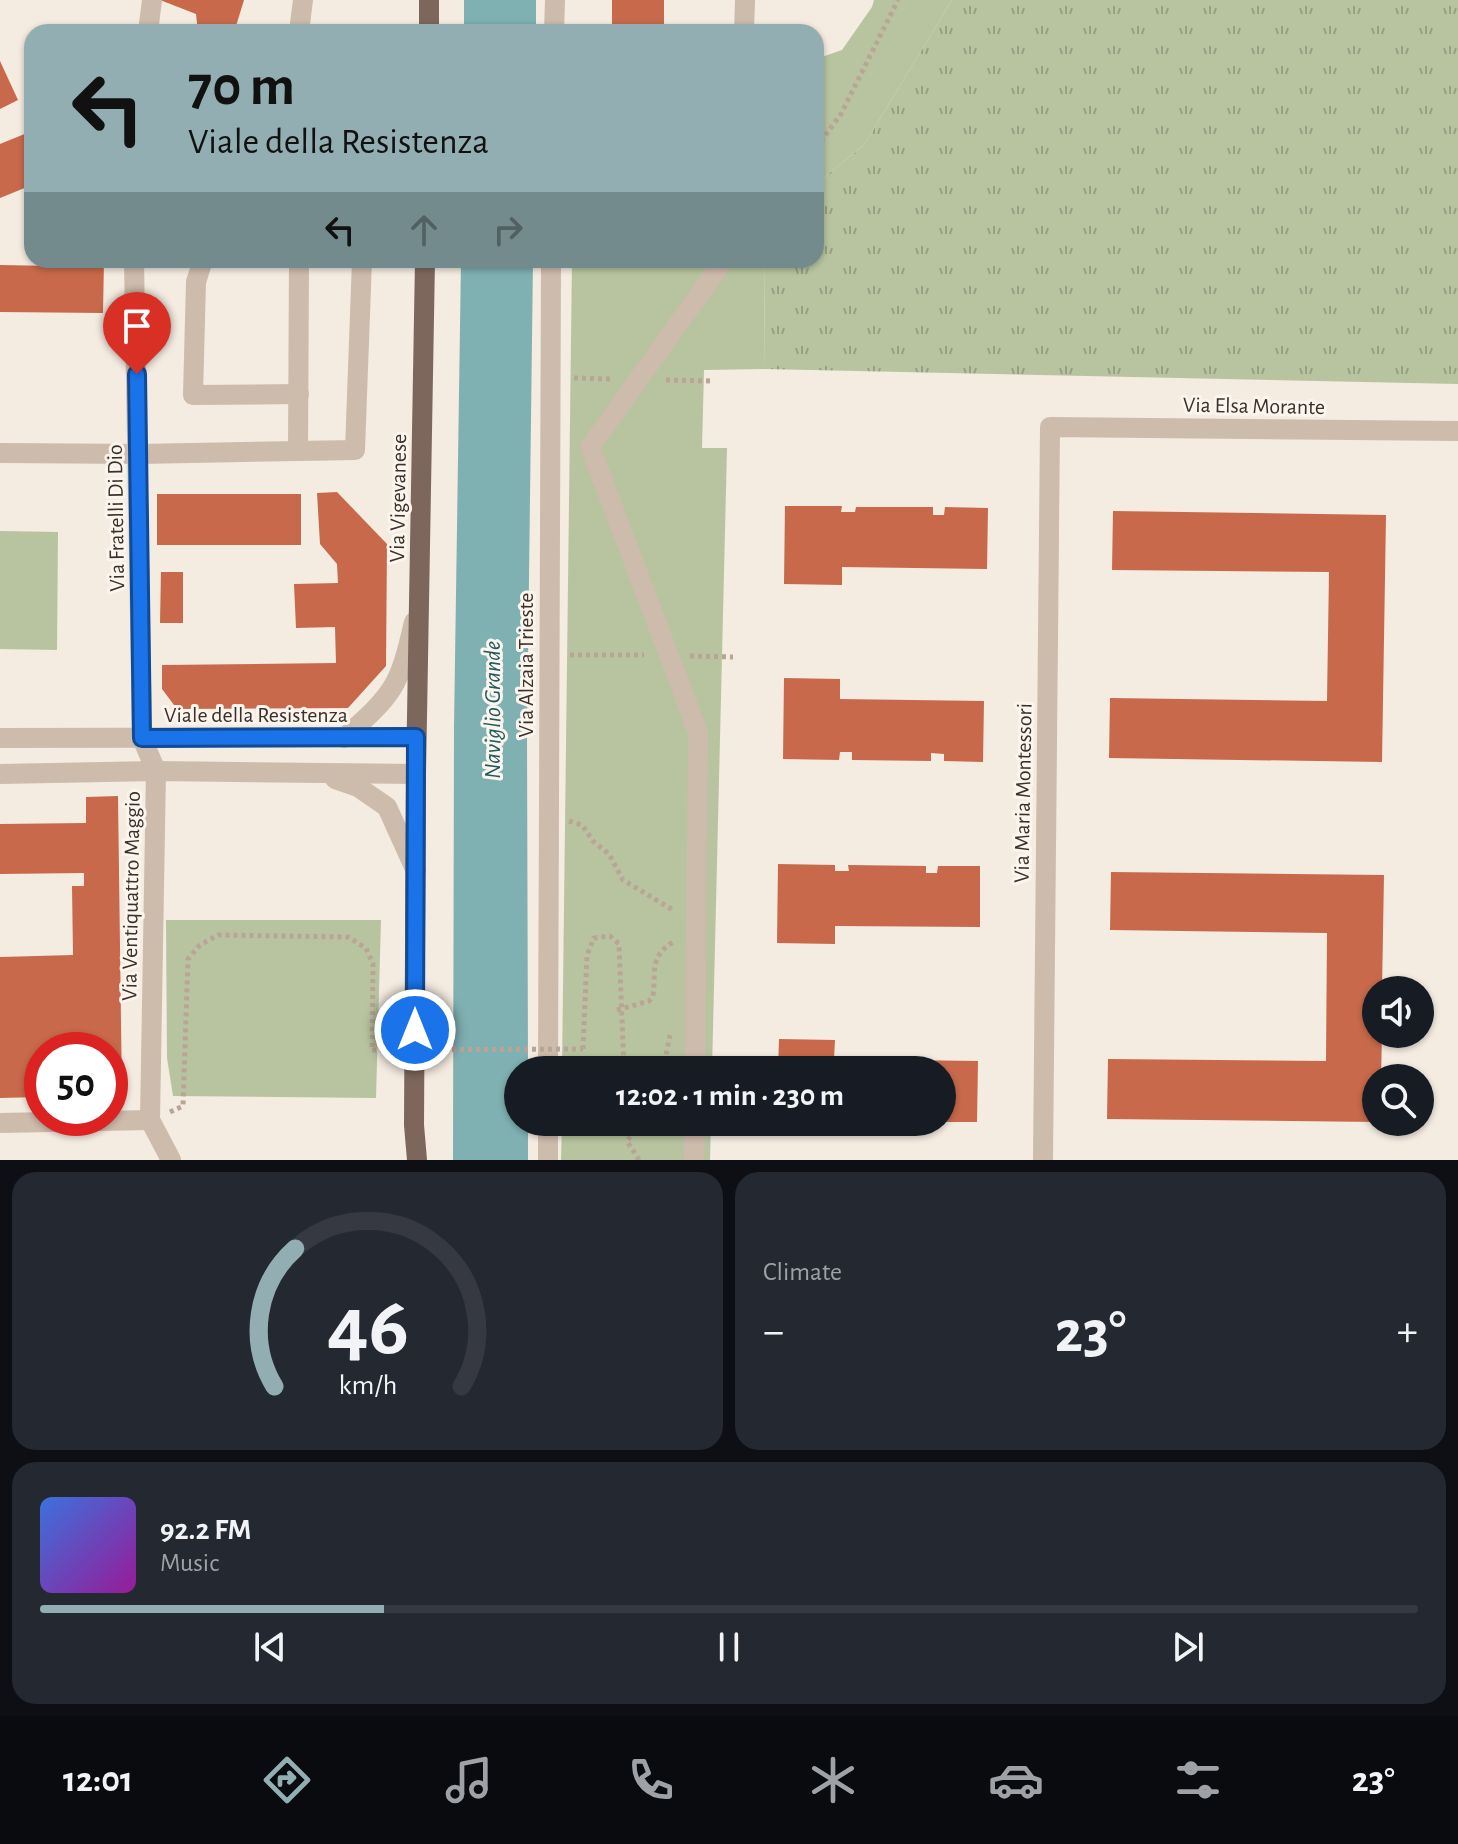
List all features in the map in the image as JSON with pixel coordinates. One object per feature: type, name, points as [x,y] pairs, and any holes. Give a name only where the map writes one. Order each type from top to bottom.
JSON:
[{"type":"main road","points":[[429,0],[429,24]]},
{"type":"main road","name":"Via Vigevanese","points":[[417,1160],[414,1125],[416,737],[425,268]]},
{"type":"street","points":[[149,24],[152,0]]},
{"type":"street","points":[[300,24],[303,0]]},
{"type":"street","points":[[554,24],[555,0]]},
{"type":"street","points":[[744,24],[745,0]]},
{"type":"street","name":"Via Fratelli Di Dio","points":[[134,268],[142,738],[156,771]]},
{"type":"street","points":[[200,268],[196,282],[193,395],[299,394]]},
{"type":"street","points":[[298,451],[299,268]]},
{"type":"street","points":[[0,453],[355,450],[362,268]]},
{"type":"street","name":"Via Alzaia Trieste","points":[[548,1056],[551,268]]},
{"type":"street","points":[[695,1056],[698,732],[590,447],[718,268]]},
{"type":"street","name":"Via Elsa Morante","points":[[1050,427],[1458,431]]},
{"type":"street","name":"Via Maria Montessori","points":[[1043,1160],[1050,427]]},
{"type":"street","points":[[344,738],[377,709],[400,679],[419,598]]},
{"type":"street","name":"Viale della Resistenza","points":[[0,738],[416,737]]},
{"type":"street","points":[[0,774],[156,771],[416,774]]},
{"type":"street","name":"Via Ventiquattro Maggio","points":[[156,771],[150,1120],[171,1160]]},
{"type":"street","points":[[320,773],[358,787],[387,807],[416,871]]},
{"type":"street","points":[[0,1123],[150,1120]]},
{"type":"street","points":[[548,1136],[548,1160]]},
{"type":"street","points":[[694,1160],[695,1136]]},
{"type":"path","points":[[824,137],[841,114],[898,0]]},
{"type":"path","points":[[564,820],[582,825],[594,842],[612,858],[623,880],[697,926],[658,954],[654,963],[653,996],[649,1001],[617,1010]]},
{"type":"path","points":[[150,1120],[183,1106],[188,959],[200,945],[218,935],[348,937],[366,948],[373,964],[372,1050],[583,1049],[587,955],[594,938],[610,936],[619,944],[623,1056]]},
{"type":"path","points":[[631,1136],[627,1141],[639,1160]]},
{"type":"green space","points":[[874,0],[952,0],[864,145],[824,178],[824,56],[842,50]]},
{"type":"green space","points":[[952,0],[1458,0],[1458,384],[764,369],[765,268],[824,268],[824,178],[864,145]]},
{"type":"green space","points":[[572,268],[765,268],[764,369],[704,370],[702,448],[727,448],[712,1056],[562,1056]]},
{"type":"green space","points":[[0,531],[58,532],[57,650],[0,649]]},
{"type":"green space","points":[[166,920],[381,920],[376,1098],[173,1096],[167,1058]]},
{"type":"green space","points":[[562,1136],[711,1136],[710,1160],[561,1160]]},
{"type":"water","points":[[464,0],[536,0],[536,24],[464,24]]},
{"type":"water","name":"Naviglio Grande","points":[[461,268],[533,268],[527,737],[528,1056],[504,1056],[504,1136],[528,1136],[528,1160],[453,1160],[454,728]]},
{"type":"building","points":[[160,0],[244,0],[237,24],[197,24],[196,14]]},
{"type":"building","points":[[612,0],[664,0],[664,24],[612,24]]},
{"type":"building","points":[[0,61],[18,100],[0,109]]},
{"type":"building","points":[[24,134],[24,188],[0,198],[0,144]]},
{"type":"building","points":[[0,265],[104,268],[103,313],[0,312]]},
{"type":"building","points":[[337,492],[387,544],[386,666],[348,708],[177,709],[162,689],[162,665],[336,663],[335,627],[296,628],[294,584],[338,583],[337,564],[320,544],[317,493]]},
{"type":"building","points":[[157,494],[301,494],[301,545],[157,545]]},
{"type":"building","points":[[785,506],[842,506],[841,512],[855,512],[856,507],[933,507],[933,515],[944,515],[945,507],[988,508],[987,569],[842,567],[842,585],[784,584]]},
{"type":"building","points":[[1113,511],[1386,515],[1382,762],[1109,758],[1110,698],[1327,701],[1329,572],[1112,570]]},
{"type":"building","points":[[161,572],[183,572],[183,623],[160,623]]},
{"type":"building","points":[[784,678],[840,679],[840,699],[984,701],[983,762],[944,761],[944,754],[931,753],[931,761],[852,760],[852,752],[840,752],[839,760],[783,759]]},
{"type":"building","points":[[118,796],[121,1032],[24,1032],[24,1097],[0,1098],[0,957],[73,955],[72,886],[84,886],[84,873],[0,874],[0,824],[86,823],[86,797]]},
{"type":"building","points":[[778,864],[835,865],[835,871],[849,871],[848,865],[926,866],[926,873],[937,873],[938,866],[980,866],[980,927],[835,926],[835,944],[777,943]]},
{"type":"building","points":[[1111,872],[1384,875],[1382,976],[1362,976],[1362,1048],[1382,1048],[1381,1064],[1362,1064],[1362,1122],[1107,1119],[1108,1059],[1326,1061],[1327,933],[1110,930]]},
{"type":"building","points":[[779,1039],[835,1040],[834,1056],[778,1056]]},
{"type":"building","points":[[956,1061],[978,1061],[977,1122],[956,1122]]},
{"type":"route","points":[[137,374],[142,738],[416,737],[415,1030]]}]
